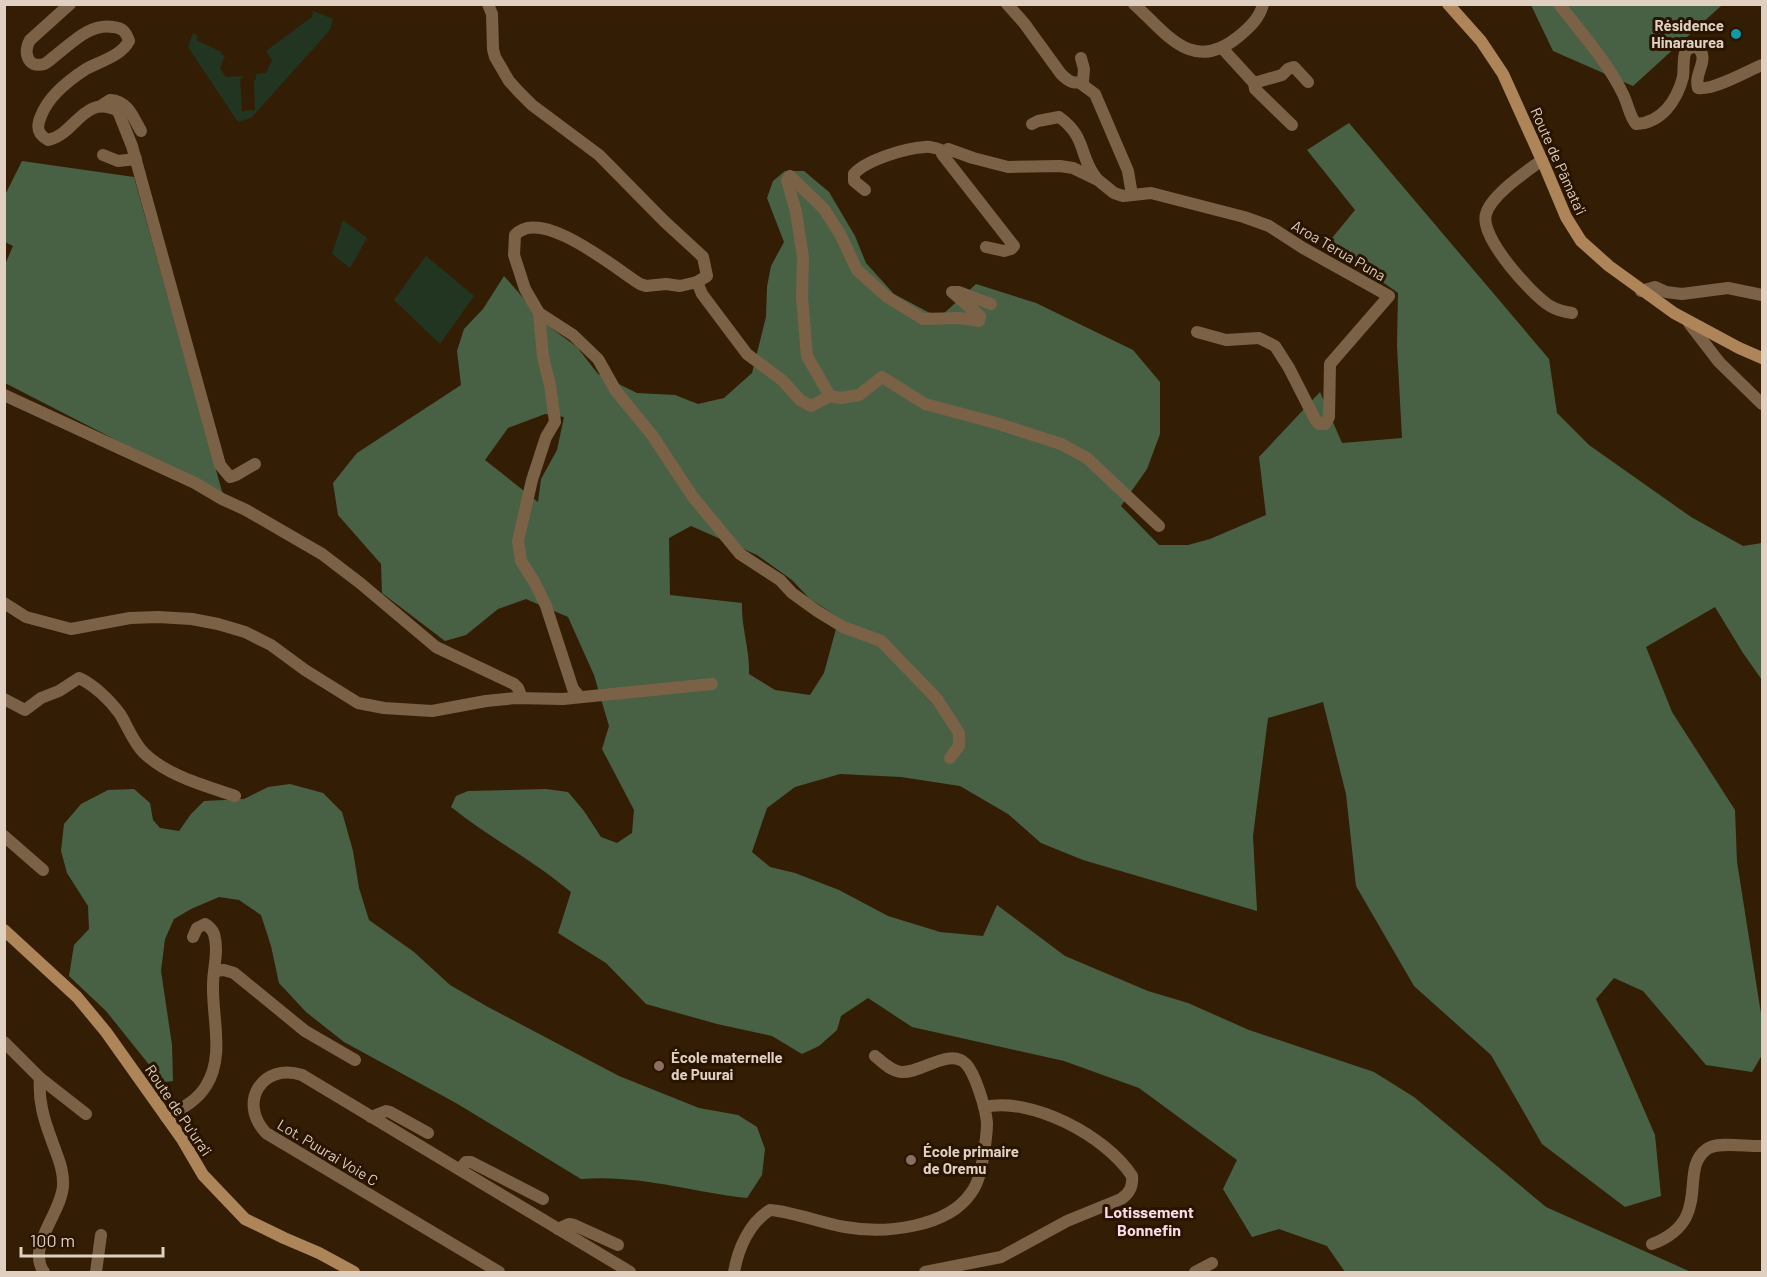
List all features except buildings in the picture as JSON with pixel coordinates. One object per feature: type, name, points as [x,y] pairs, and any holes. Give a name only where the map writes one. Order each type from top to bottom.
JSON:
[{"type":"main road","name":"Route de Pāmata'i","points":[[1448,4],[1495,61],[1510,89],[1566,217],[1581,241],[1602,261],[1641,291],[1689,323],[1762,358]]},
{"type":"main road","name":"Route de Pu'ura'i","points":[[4,930],[77,997],[106,1032],[182,1139],[203,1175],[246,1219],[354,1272]]},
{"type":"street","points":[[70,4],[26,46],[25,53],[34,64],[44,64],[82,35],[98,27],[121,28],[126,32],[129,41],[126,47],[117,54],[85,70],[67,83],[42,112],[38,124],[41,136],[48,140],[57,138],[82,115],[111,100],[122,102],[141,131]]},
{"type":"street","points":[[488,4],[492,14],[493,49],[509,81],[532,105],[599,155],[663,221],[703,257],[707,276],[697,282],[680,286],[666,284],[646,286],[564,234],[534,227],[524,229],[515,235],[514,255],[525,289],[539,314],[543,357],[550,385],[555,422],[546,436],[538,458],[519,541],[521,561],[540,592],[573,689],[580,697]]},
{"type":"street","points":[[1007,4],[1024,23],[1060,74],[1077,84],[1083,81],[1084,69],[1081,58]]},
{"type":"street","points":[[1134,4],[1165,35],[1186,49],[1205,52],[1222,48],[1251,25],[1258,17],[1263,4]]},
{"type":"street","points":[[1559,4],[1587,39],[1623,93],[1631,117],[1636,124],[1646,124],[1658,119],[1669,107],[1680,86],[1685,52],[1690,47],[1696,46],[1704,56],[1696,80],[1698,88],[1702,89],[1762,65]]},
{"type":"street","points":[[1222,48],[1254,83],[1255,89],[1292,125]]},
{"type":"street","points":[[1254,83],[1282,75],[1294,67],[1308,82]]},
{"type":"street","points":[[1080,82],[1095,94],[1128,171],[1132,195]]},
{"type":"street","points":[[100,106],[109,106],[118,111],[124,121],[219,465],[230,477],[236,476],[255,464]]},
{"type":"street","points":[[1032,124],[1059,117],[1081,141],[1090,170],[1098,180]]},
{"type":"street","name":"Aroa Terua Puna","points":[[865,190],[854,181],[854,174],[860,167],[899,152],[927,146],[944,151],[948,149],[1008,167],[1073,168],[1123,196],[1151,193],[1244,217],[1269,226],[1303,248],[1389,296],[1330,364],[1329,417],[1325,424],[1319,424],[1315,419],[1275,346],[1258,338],[1226,340],[1197,332]]},
{"type":"street","points":[[944,151],[942,154],[1014,246],[1004,251],[986,247]]},
{"type":"street","points":[[103,155],[118,161],[136,159]]},
{"type":"street","points":[[1542,160],[1499,195],[1490,206],[1485,223],[1505,262],[1522,281],[1548,305],[1572,313]]},
{"type":"street","points":[[830,396],[807,356],[802,298],[803,257],[796,212],[787,180],[790,176],[824,209],[840,234],[856,270],[887,297],[923,319],[960,318],[979,321],[980,316],[952,292],[959,292],[991,304]]},
{"type":"street","points":[[697,282],[702,294],[747,354],[782,380],[800,400],[811,406],[830,396],[841,398],[859,395],[882,377],[925,404],[996,423],[1061,444],[1087,458],[1159,526]]},
{"type":"street","points":[[1641,291],[1655,287],[1666,292],[1682,294],[1728,288],[1762,295]]},
{"type":"street","points":[[539,314],[573,335],[598,359],[616,391],[652,435],[693,497],[740,555],[780,580],[792,593],[843,627],[881,641],[937,699],[959,733],[959,746],[950,758]]},
{"type":"street","points":[[1689,323],[1719,362],[1762,404]]},
{"type":"street","points":[[4,395],[195,483],[246,510],[321,554],[360,583],[436,647],[514,684],[522,698]]},
{"type":"street","points":[[4,603],[26,617],[71,629],[130,618],[158,617],[192,619],[218,624],[245,632],[271,645],[305,670],[358,703],[384,708],[432,711],[486,701],[604,696],[712,684]]},
{"type":"street","points":[[4,699],[25,710],[41,698],[59,691],[79,678],[89,682],[118,712],[135,742],[159,766],[171,773],[235,796]]},
{"type":"street","points":[[118,712],[124,726],[126,743]]},
{"type":"street","points":[[4,836],[43,870]]},
{"type":"street","points":[[166,1118],[194,1101],[206,1088],[212,1073],[217,1045],[213,985],[215,942],[211,928],[205,924],[194,932],[193,937]]},
{"type":"street","points":[[214,971],[224,970],[234,973],[305,1031],[355,1060]]},
{"type":"street","points":[[4,1042],[40,1078],[86,1114]]},
{"type":"street","points":[[734,1272],[748,1234],[755,1222],[770,1210],[847,1228],[880,1229],[913,1226],[949,1214],[972,1192],[978,1182],[987,1134],[984,1107],[968,1065],[960,1059],[953,1058],[900,1072],[875,1056]]},
{"type":"street","name":"Lot. Puurai Voie C","points":[[499,1272],[273,1138],[255,1118],[253,1098],[262,1083],[270,1076],[285,1071],[294,1072],[319,1084],[630,1272]]},
{"type":"street","points":[[40,1078],[39,1094],[49,1133],[59,1159],[63,1186],[57,1210],[41,1241],[39,1264],[44,1272]]},
{"type":"street","points":[[925,1272],[1000,1257],[1067,1221],[1121,1199],[1131,1187],[1132,1176],[1123,1164],[1088,1135],[1065,1122],[1043,1112],[1021,1107],[994,1105],[984,1107]]},
{"type":"street","points":[[371,1117],[386,1111],[390,1112],[428,1132]]},
{"type":"street","points":[[1652,1244],[1676,1232],[1685,1221],[1690,1206],[1697,1161],[1707,1149],[1723,1145],[1762,1146]]},
{"type":"street","name":"Lot. Puurai Voie C","points":[[460,1169],[466,1162],[471,1162],[543,1199]]},
{"type":"street","name":"Lot. Puurai Voie C","points":[[558,1229],[569,1224],[574,1225],[618,1245]]},
{"type":"street","points":[[96,1272],[101,1235]]},
{"type":"street","points":[[1195,1272],[1212,1263]]},
{"type":"green space","points":[[1531,5],[1722,5],[1633,86],[1553,51]]},
{"type":"green space","points":[[313,11],[333,19],[330,30],[251,118],[238,122],[188,47],[193,33],[198,36],[196,40],[222,52],[221,54],[225,56],[220,68],[226,77],[243,76],[240,79],[242,111],[255,110],[254,81],[256,74],[266,73],[272,60],[266,51],[312,17]]},
{"type":"green space","points":[[1349,123],[1549,359],[1557,413],[1589,445],[1691,517],[1743,546],[1762,543],[1762,680],[1715,607],[1646,647],[1672,712],[1735,810],[1737,862],[1762,1020],[1762,1055],[1752,1072],[1706,1065],[1643,991],[1614,978],[1596,999],[1655,1135],[1661,1196],[1625,1207],[1542,1144],[1491,1055],[1414,986],[1356,886],[1346,794],[1323,702],[1268,718],[1253,836],[1257,911],[1083,860],[1041,843],[1008,814],[960,786],[901,777],[840,774],[795,787],[767,808],[752,852],[770,867],[795,873],[839,890],[888,916],[940,932],[983,936],[997,905],[1065,956],[1148,991],[1188,1003],[1249,1030],[1374,1072],[1414,1097],[1546,1207],[1691,1272],[1345,1272],[1327,1246],[1279,1229],[1252,1237],[1223,1189],[1237,1160],[1139,1088],[1064,1061],[912,1027],[868,998],[841,1016],[837,1030],[819,1046],[802,1054],[772,1036],[717,1024],[646,1004],[606,963],[558,933],[571,892],[451,807],[456,796],[468,791],[546,789],[568,792],[601,837],[617,843],[632,833],[634,810],[602,749],[609,726],[594,675],[568,617],[526,599],[498,609],[466,635],[445,641],[382,593],[381,564],[338,515],[333,483],[357,453],[461,385],[457,351],[464,329],[483,309],[504,276],[547,325],[577,347],[598,374],[637,393],[675,395],[698,404],[724,398],[752,373],[766,317],[767,287],[771,266],[784,242],[767,198],[773,181],[785,171],[804,171],[829,192],[855,236],[866,263],[894,294],[928,312],[941,316],[976,284],[1036,303],[1133,350],[1160,382],[1160,434],[1147,469],[1121,506],[1159,545],[1188,545],[1210,539],[1266,515],[1259,457],[1320,392],[1342,443],[1402,438],[1397,346],[1398,293],[1328,243],[1355,210],[1307,150]],"holes":[[[545,414],[564,417],[557,450],[541,479],[538,502],[485,460],[508,428]],[[691,526],[757,555],[792,580],[809,598],[839,618],[824,673],[810,695],[775,690],[749,674],[742,603],[670,595],[669,538]]]},
{"type":"green space","points":[[22,161],[134,177],[223,495],[5,383],[4,267],[13,246],[5,242],[5,195]]},
{"type":"green space","points":[[343,220],[367,238],[350,268],[332,254]]},
{"type":"green space","points":[[426,256],[474,296],[440,344],[394,300]]},
{"type":"green space","points":[[290,784],[323,793],[342,812],[353,851],[359,888],[369,920],[414,952],[450,985],[619,1076],[699,1108],[738,1115],[757,1127],[765,1149],[762,1175],[747,1198],[644,1181],[581,1179],[456,1103],[344,1042],[306,1012],[279,983],[261,915],[239,900],[219,897],[191,909],[174,919],[165,939],[161,971],[172,1045],[173,1081],[163,1082],[106,1011],[69,976],[74,945],[89,929],[88,906],[67,873],[61,851],[64,824],[81,804],[108,790],[134,789],[150,803],[153,820],[160,828],[179,831],[204,801],[244,799],[268,787]]},
{"type":"place","name":"Résidence Hinaraurea","points":[[1736,34]]},
{"type":"place","name":"École maternelle de Puurai","points":[[659,1066]]},
{"type":"place","name":"École primaire de Oremu","points":[[911,1160]]},
{"type":"district","name":"Lotissement Bonnefin","points":[[1149,1220]]}]
